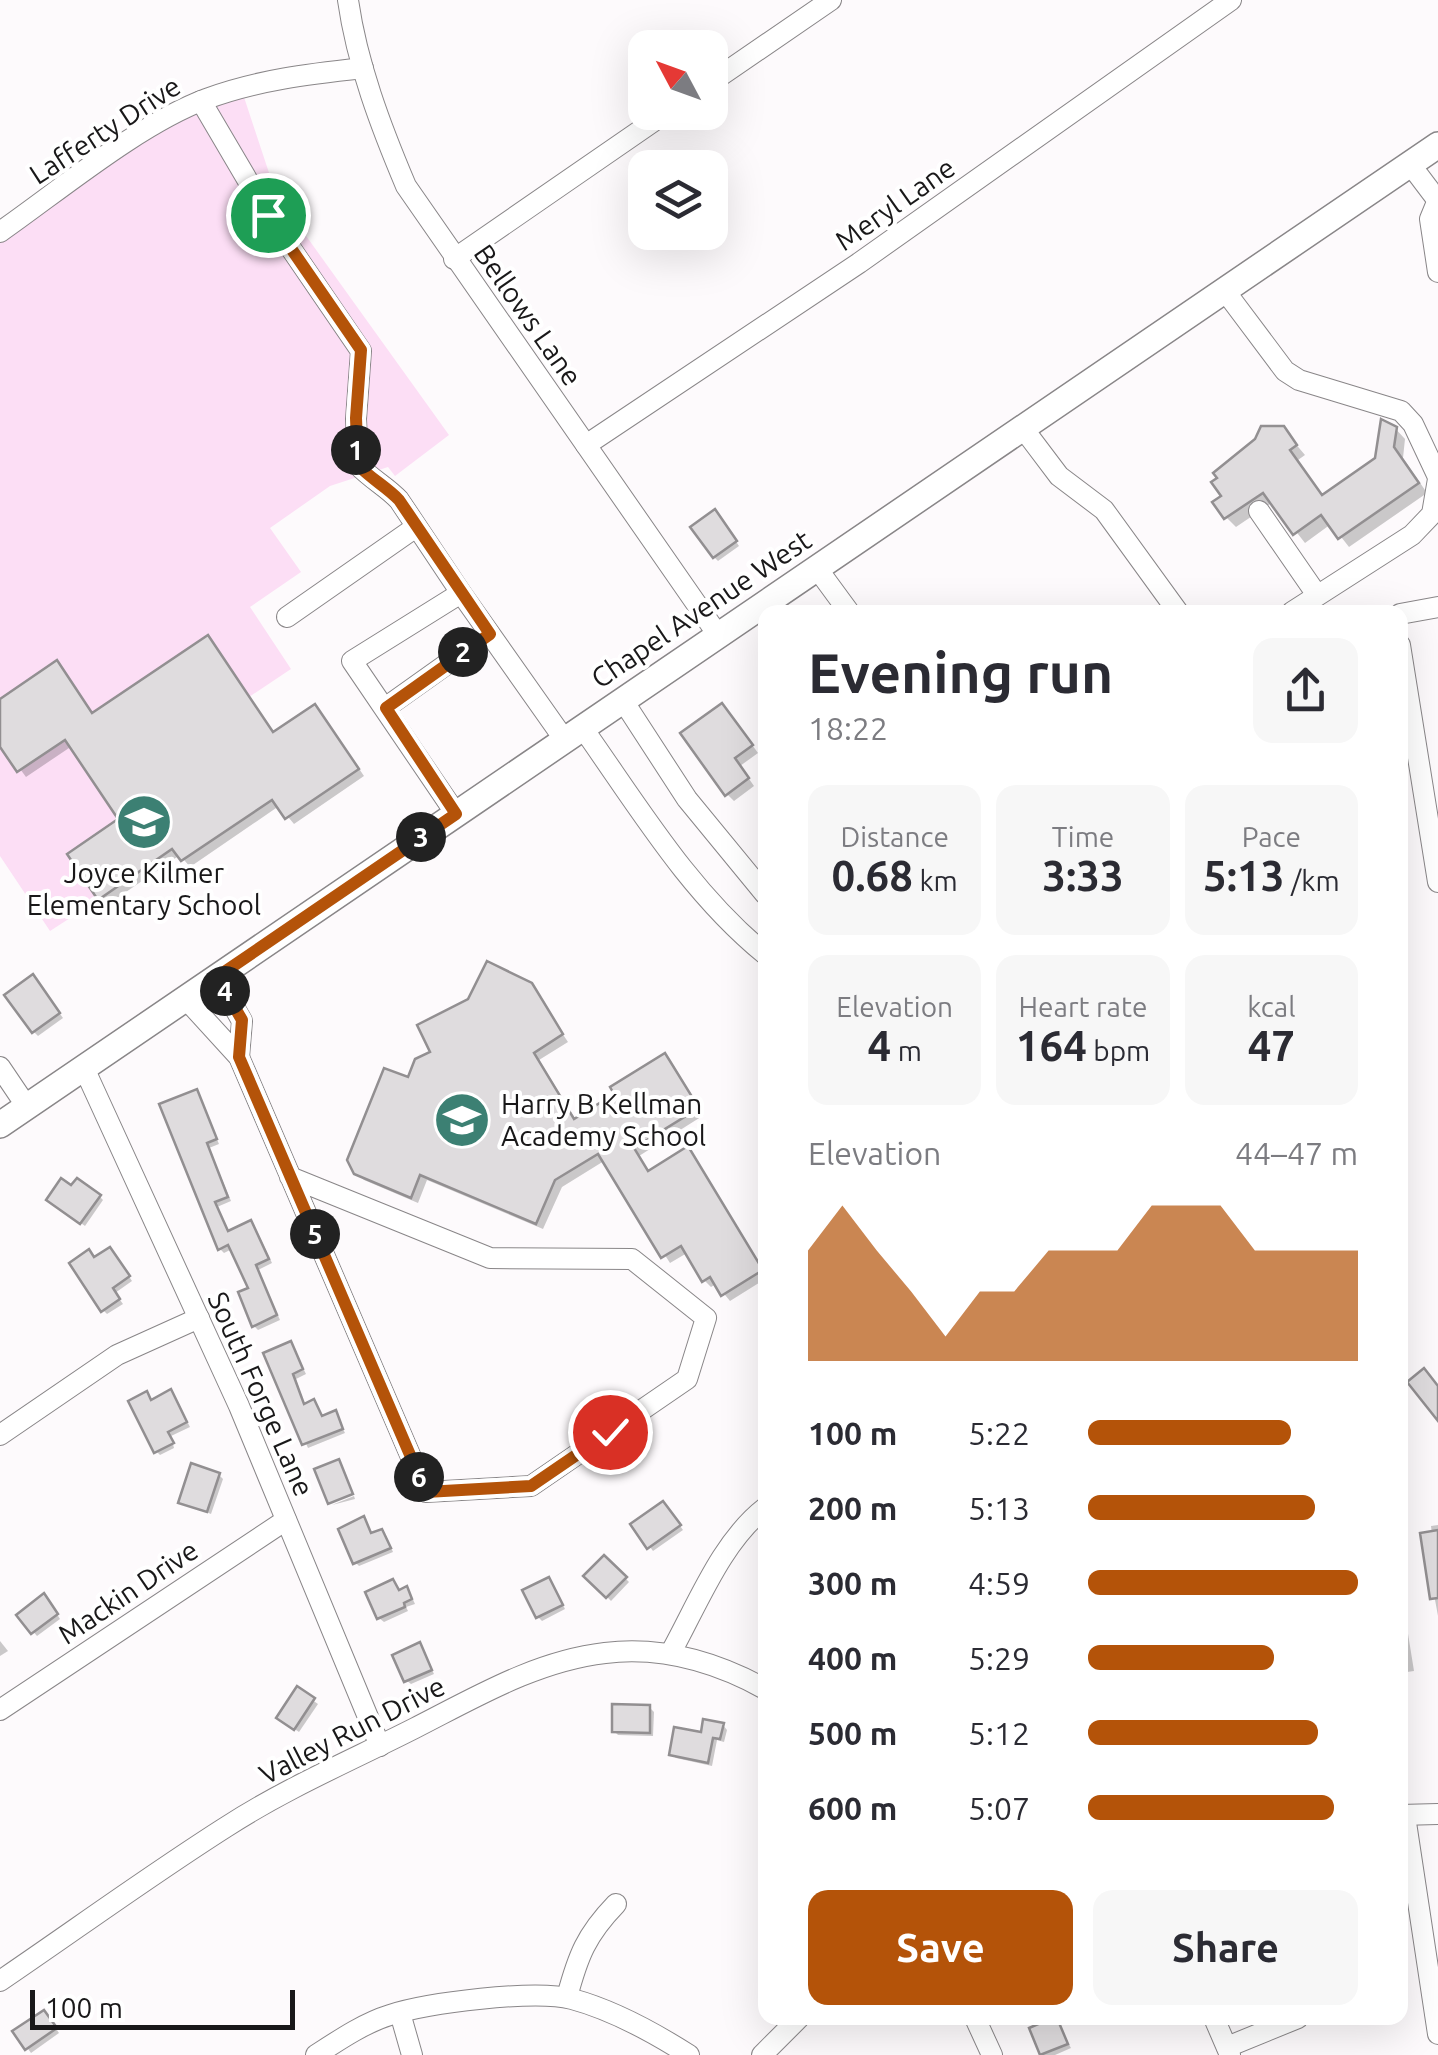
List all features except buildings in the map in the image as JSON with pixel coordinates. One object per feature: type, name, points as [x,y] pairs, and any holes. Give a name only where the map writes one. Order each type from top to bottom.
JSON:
[{"type":"main road","name":"Chapel Avenue West","points":[[761,605],[1438,145]]},
{"type":"main road","name":"Chapel Avenue West","points":[[0,1125],[758,607]]},
{"type":"street","name":"Bellows Lane","points":[[348,0],[363,68],[406,186],[718,635]]},
{"type":"street","points":[[728,71],[831,0]]},
{"type":"street","name":"Meryl Lane","points":[[586,445],[860,263],[1231,0]]},
{"type":"street","name":"Lafferty Drive","points":[[0,232],[155,124],[201,101],[286,77],[363,68]]},
{"type":"street","points":[[201,101],[268,215],[361,350],[356,418],[358,465],[373,482],[390,490],[490,634],[676,861],[758,948]]},
{"type":"street","points":[[454,259],[641,130]]},
{"type":"street","points":[[1410,164],[1437,202],[1430,219],[1438,272]]},
{"type":"street","points":[[1225,291],[1286,371],[1298,380],[1401,411],[1414,424],[1438,478],[1432,514],[1412,534],[1370,565],[1302,605]]},
{"type":"street","points":[[1022,427],[1059,476],[1104,510],[1173,605]]},
{"type":"street","points":[[1259,512],[1317,595]]},
{"type":"street","points":[[287,617],[416,527]]},
{"type":"street","points":[[816,567],[843,605]]},
{"type":"street","points":[[456,814],[352,661],[461,593]]},
{"type":"street","points":[[1408,613],[1438,608]]},
{"type":"street","points":[[386,708],[490,634]]},
{"type":"street","points":[[1408,695],[1438,882]]},
{"type":"street","points":[[622,700],[686,799],[758,886]]},
{"type":"street","points":[[217,977],[242,1020],[239,1057]]},
{"type":"street","points":[[186,999],[239,1057],[290,1177],[426,1492],[531,1486],[688,1379],[706,1318],[632,1259],[490,1258],[290,1177]]},
{"type":"street","points":[[0,1068],[27,1107]]},
{"type":"street","name":"South Forge Lane","points":[[84,1068],[198,1318],[380,1746]]},
{"type":"street","points":[[0,1435],[117,1355],[198,1318]]},
{"type":"street","points":[[670,1654],[718,1567],[758,1514]]},
{"type":"street","name":"Mackin Drive","points":[[0,1710],[286,1520]]},
{"type":"street","name":"Valley Run Drive","points":[[0,1981],[228,1826],[297,1786],[520,1675],[606,1652],[670,1654],[699,1659],[758,1687]]},
{"type":"street","points":[[1408,1816],[1438,1814]]},
{"type":"street","points":[[1408,1852],[1438,2034]]},
{"type":"street","points":[[567,1997],[591,1930],[616,1904]]},
{"type":"street","points":[[316,2055],[346,2036],[400,2013],[500,1997],[567,1997],[629,2022],[688,2055]]},
{"type":"street","points":[[400,2013],[412,2055]]},
{"type":"street","points":[[762,2055],[792,2025]]},
{"type":"street","points":[[978,2025],[992,2055]]},
{"type":"street","points":[[1217,2025],[1229,2051],[1283,2025]]},
{"type":"shaded area","points":[[240,85],[276,194],[449,435],[395,476],[388,467],[330,486],[270,528],[301,572],[250,607],[291,669],[249,697],[92,713],[56,661],[0,699],[0,221]]},
{"type":"shaded area","points":[[65,740],[118,819],[98,900],[50,931],[0,856],[0,747]]},
{"type":"place","name":"Joyce Kilmer Elementary School","points":[[144,822]]},
{"type":"place","name":"Harry B Kellman Academy School","points":[[462,1120]]},
{"type":"route","points":[[268,215],[361,350],[356,418],[358,465],[373,482],[390,490],[399,500],[490,634],[386,708],[456,814],[217,977],[242,1020],[239,1057],[426,1492],[531,1486],[610,1432]]}]
